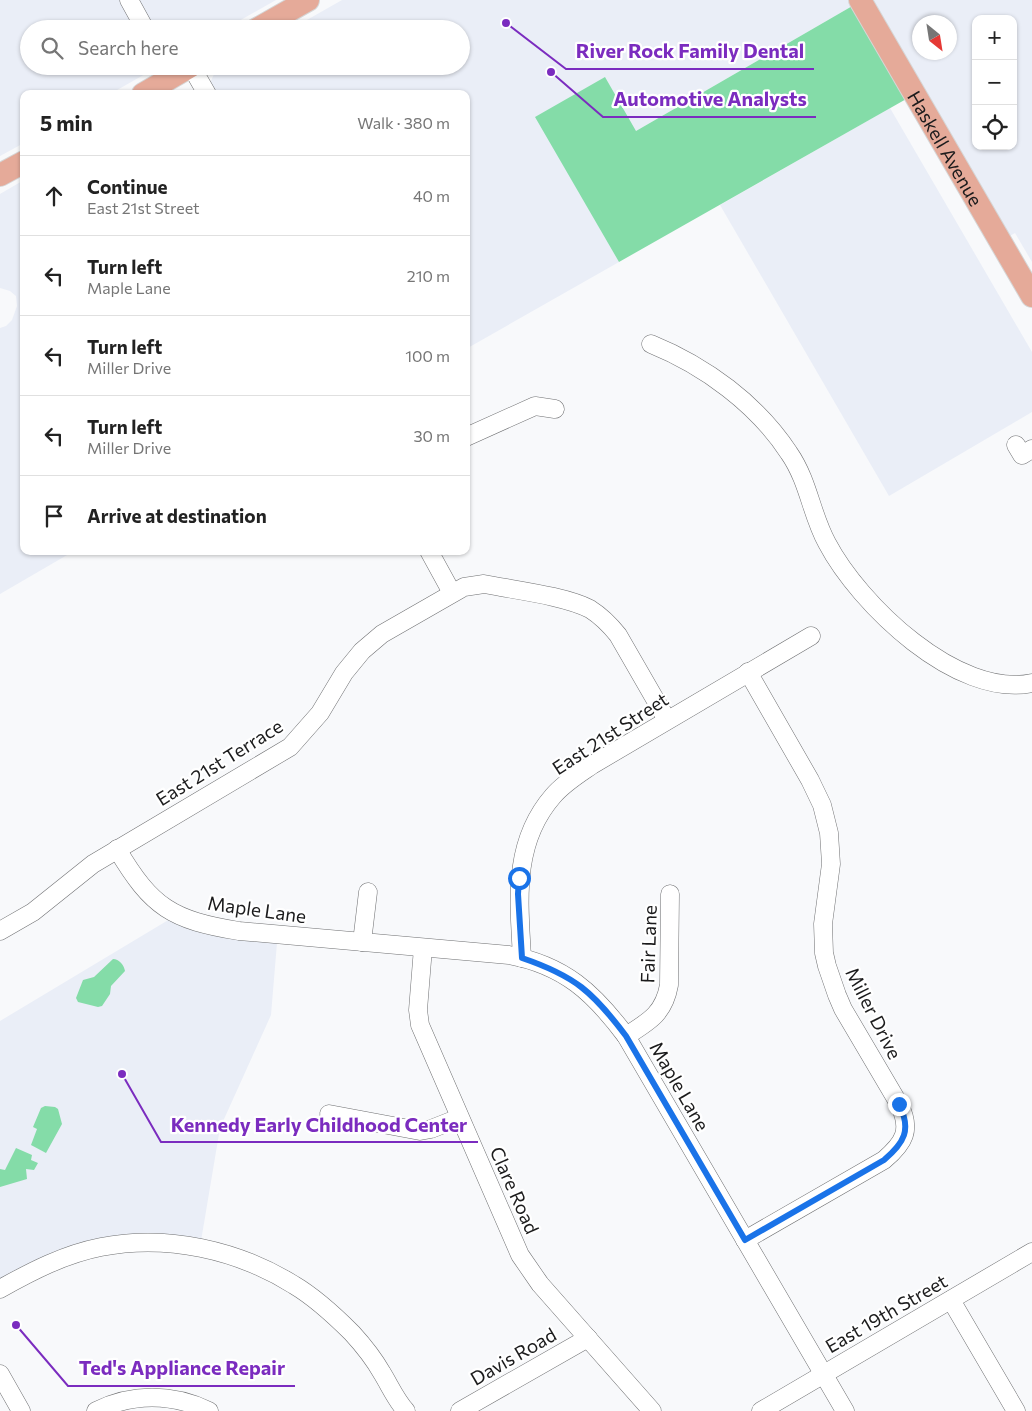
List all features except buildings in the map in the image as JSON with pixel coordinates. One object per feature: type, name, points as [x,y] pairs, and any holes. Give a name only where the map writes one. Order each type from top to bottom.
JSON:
[{"type":"main road","points":[[273,20],[308,0]]},
{"type":"main road","name":"Haskell Avenue","points":[[860,0],[1032,296]]},
{"type":"main road","points":[[149,90],[171,75]]},
{"type":"main road","points":[[0,175],[20,164]]},
{"type":"street","points":[[129,0],[140,20]]},
{"type":"street","points":[[186,75],[203,90]]},
{"type":"street","points":[[651,344],[680,357],[712,377],[735,394],[774,432],[789,452],[806,486],[827,544],[847,574],[868,599],[905,635],[956,670],[974,678],[992,683],[1012,685],[1032,683]]},
{"type":"street","points":[[470,435],[535,406],[555,409]]},
{"type":"street","points":[[432,555],[452,593]]},
{"type":"street","name":"East 21st Terrace","points":[[0,931],[33,912],[93,864],[290,747],[320,713],[344,673],[362,651],[382,634],[452,593],[472,585],[489,585],[576,603],[590,610],[609,624],[618,635],[667,720]]},
{"type":"street","name":"East 21st Street","points":[[522,958],[518,894],[519,878],[526,847],[532,832],[553,796],[576,776],[667,720],[811,636]]},
{"type":"street","name":"Miller Drive","points":[[745,1240],[884,1160],[902,1140],[906,1122],[899,1104],[840,1002],[827,966],[824,953],[823,924],[830,855],[828,833],[822,805],[810,780],[748,672]]},
{"type":"street","name":"Maple Lane","points":[[117,849],[134,878],[144,890],[156,902],[186,919],[239,931],[522,958],[548,967],[576,982],[606,1009],[626,1036],[845,1411]]},
{"type":"street","points":[[362,942],[368,892]]},
{"type":"street","name":"Fair Lane","points":[[626,1036],[653,1018],[667,997],[669,984],[670,894]]},
{"type":"street","name":"Clare Road","points":[[423,948],[418,1010],[420,1025],[520,1255],[540,1284],[652,1411]]},
{"type":"street","points":[[328,1114],[420,1131],[431,1130],[459,1118]]},
{"type":"street","points":[[0,1289],[52,1262],[102,1247],[158,1243],[191,1246],[219,1252],[250,1262],[274,1273],[295,1285],[332,1314],[370,1354],[406,1411]]},
{"type":"street","name":"East 19th Street","points":[[761,1411],[1032,1252]]},
{"type":"street","points":[[951,1300],[1016,1411]]},
{"type":"street","name":"Davis Road","points":[[460,1411],[588,1338]]},
{"type":"street","points":[[0,1374],[21,1411]]},
{"type":"street","points":[[96,1411],[118,1402],[154,1396],[188,1402],[209,1411]]},
{"type":"shaded area","points":[[0,0],[120,0],[132,20],[20,20],[20,75],[143,75],[117,90],[20,90],[20,145],[0,156]]},
{"type":"shaded area","points":[[137,0],[276,0],[241,20],[149,20]]},
{"type":"shaded area","points":[[342,0],[851,0],[854,5],[636,131],[536,117],[619,262],[470,347],[470,90],[214,90],[211,81],[214,75],[470,75],[470,20],[307,20]]},
{"type":"shaded area","points":[[870,0],[1032,0],[1032,262],[1015,233],[1008,237]]},
{"type":"shaded area","points":[[890,108],[1032,352],[1032,412],[889,496],[720,205]]},
{"type":"shaded area","points":[[20,182],[20,555],[67,555],[0,594],[0,328],[6,326],[12,320],[17,306],[16,296],[10,291],[0,288],[0,194]]},
{"type":"shaded area","points":[[170,919],[277,943],[271,1015],[220,1128],[201,1241],[162,1237],[0,1281],[0,1021]]},
{"type":"green space","points":[[854,5],[908,98],[619,262],[535,117],[605,77],[636,131]]},
{"type":"green space","points":[[113,959],[121,963],[125,971],[111,986],[110,994],[102,1006],[98,1007],[78,1002],[76,998],[83,980],[94,977]]},
{"type":"green space","points":[[45,1106],[58,1109],[62,1124],[46,1153],[31,1145],[37,1129],[33,1127],[41,1108]]},
{"type":"green space","points":[[16,1148],[32,1155],[31,1160],[38,1163],[34,1170],[26,1169],[27,1179],[0,1187],[0,1169],[5,1170]]},
{"type":"place","name":"River Rock Family Dental","points":[[506,23]]},
{"type":"place","name":"Automotive Analysts","points":[[551,72]]},
{"type":"place","name":"Kennedy Early Childhood Center","points":[[122,1074]]},
{"type":"place","name":"Ted's Appliance Repair","points":[[16,1325]]},
{"type":"route","points":[[519,878],[518,894],[522,958],[548,967],[576,982],[606,1009],[626,1036],[745,1240],[884,1160],[895,1150],[902,1140],[905,1131],[906,1122],[899,1104]]}]
